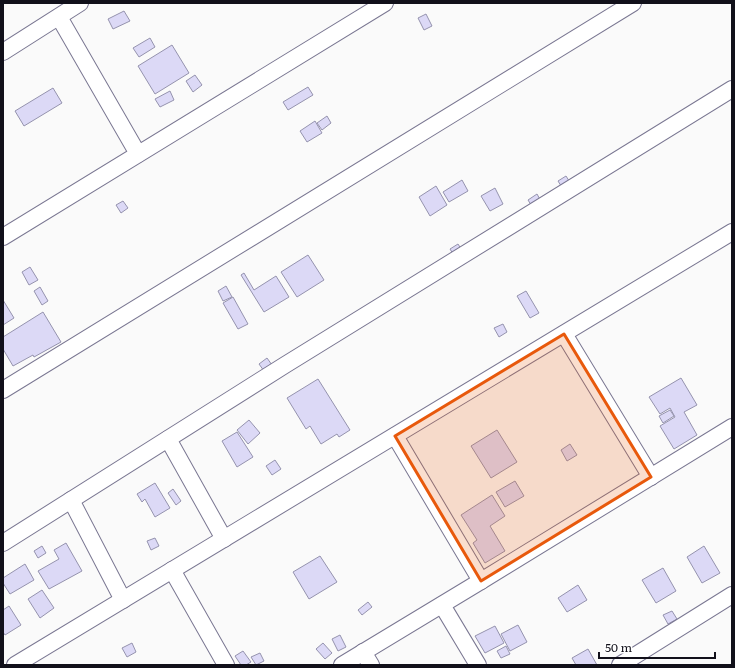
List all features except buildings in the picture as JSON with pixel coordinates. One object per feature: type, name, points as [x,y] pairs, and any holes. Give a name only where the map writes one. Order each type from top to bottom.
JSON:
[{"type":"street","points":[[3,52],[80,3]]},
{"type":"street","points":[[3,237],[385,3]]},
{"type":"street","points":[[4,388],[633,3]]},
{"type":"street","points":[[59,16],[138,154]]},
{"type":"street","points":[[3,543],[292,361],[732,89]]},
{"type":"street","points":[[15,665],[732,232]]},
{"type":"street","points":[[564,334],[651,477]]},
{"type":"street","points":[[342,665],[367,658],[442,604],[732,427]]},
{"type":"street","points":[[394,436],[481,581]]},
{"type":"street","points":[[168,439],[224,539]]},
{"type":"street","points":[[71,500],[123,600]]},
{"type":"street","points":[[172,570],[226,665]]},
{"type":"street","points":[[620,665],[732,595]]},
{"type":"street","points":[[442,604],[478,665]]},
{"type":"highlighted area","points":[[564,334],[651,477],[481,581],[395,436]]}]
